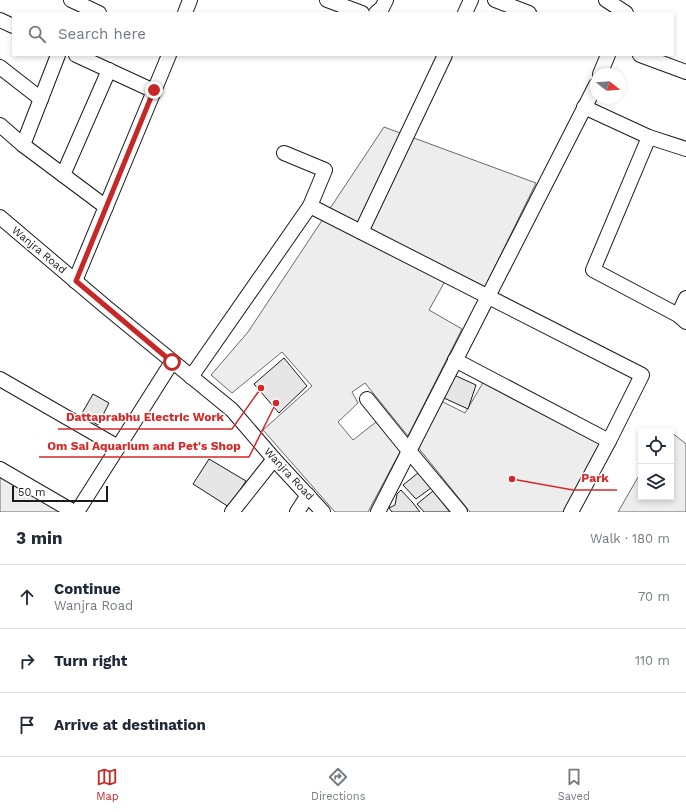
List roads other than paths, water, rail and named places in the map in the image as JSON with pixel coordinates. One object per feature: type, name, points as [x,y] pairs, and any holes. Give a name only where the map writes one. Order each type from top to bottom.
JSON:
[{"type":"street","points":[[71,0],[97,12]]},
{"type":"street","points":[[327,0],[359,12]]},
{"type":"street","points":[[377,12],[382,8],[386,0]]},
{"type":"street","points":[[465,12],[471,0]]},
{"type":"street","points":[[495,0],[527,12]]},
{"type":"street","points":[[606,0],[624,12]]},
{"type":"street","points":[[0,20],[12,26]]},
{"type":"street","points":[[23,145],[58,56]]},
{"type":"street","points":[[78,56],[154,90]]},
{"type":"street","points":[[76,281],[169,56]]},
{"type":"street","points":[[361,232],[445,56]]},
{"type":"street","points":[[603,68],[608,56]]},
{"type":"street","points":[[643,56],[686,72]]},
{"type":"street","points":[[0,67],[40,99]]},
{"type":"street","points":[[63,175],[109,70]]},
{"type":"street","points":[[378,512],[590,96]]},
{"type":"street","points":[[584,107],[649,137],[686,149]]},
{"type":"street","points":[[0,125],[23,145],[106,207]]},
{"type":"street","points":[[649,137],[593,270],[682,318],[686,298]]},
{"type":"street","points":[[191,377],[310,206],[325,170],[284,153]]},
{"type":"street","points":[[310,206],[642,375],[571,512]]},
{"type":"street","name":"Wanjra Road","points":[[0,217],[172,362],[232,410],[274,459],[323,512]]},
{"type":"street","points":[[456,360],[609,441]]},
{"type":"street","points":[[77,512],[172,362]]},
{"type":"street","points":[[0,379],[118,447]]},
{"type":"street","points":[[367,399],[460,512]]},
{"type":"street","points":[[232,512],[274,459]]},
{"type":"street","points":[[0,469],[74,512]]},
{"type":"street","points":[[297,512],[308,495]]},
{"type":"place","name":"Dattaprabhu Electric Work","points":[[261,388]]},
{"type":"place","name":"Om Sai Aquarium and Pet's Shop","points":[[276,403]]},
{"type":"place","name":"Park","points":[[512,479]]}]
